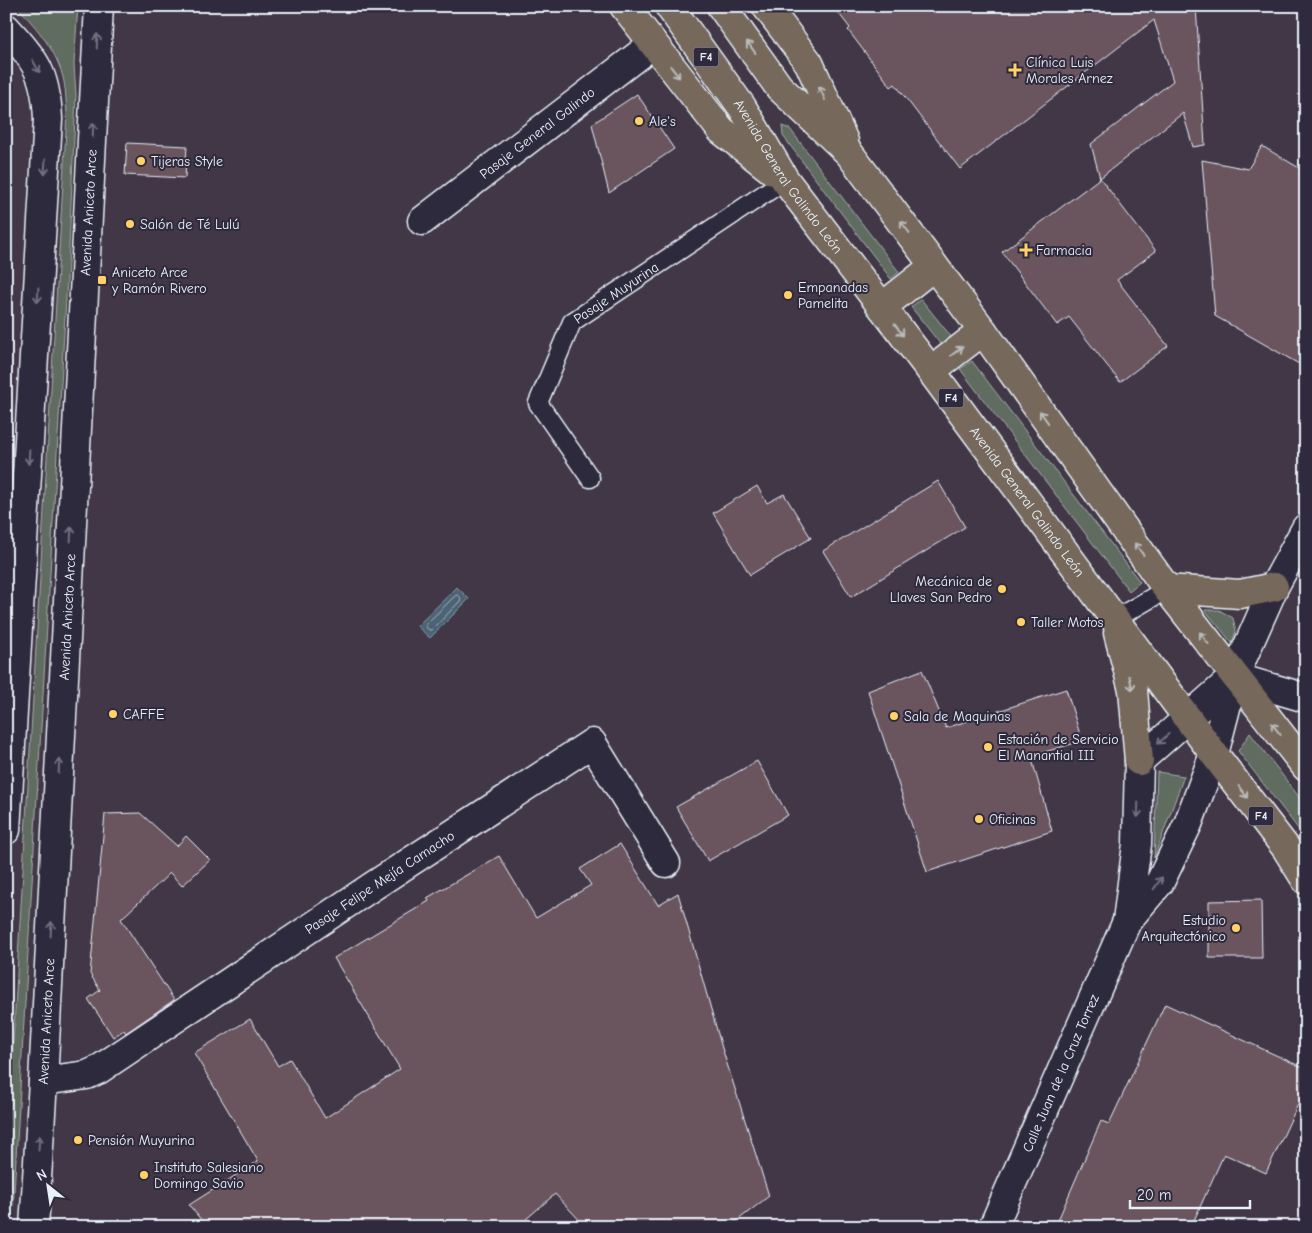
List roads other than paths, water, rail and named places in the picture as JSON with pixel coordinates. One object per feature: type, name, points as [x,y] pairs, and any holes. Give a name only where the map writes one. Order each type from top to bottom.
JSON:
[{"type":"highway","points":[[624,6],[720,130],[784,180]]},
{"type":"highway","name":"Avenida General Galindo León","points":[[669,6],[742,107],[784,180],[931,371],[1214,754]]},
{"type":"highway","points":[[721,6],[779,86],[849,153],[983,331],[1167,589],[1306,767]]},
{"type":"highway","points":[[766,6],[808,64],[849,153]]},
{"type":"highway","points":[[882,307],[934,266]]},
{"type":"highway","points":[[931,371],[983,331]]},
{"type":"highway","points":[[1167,589],[1240,594],[1274,587]]},
{"type":"highway","points":[[1115,619],[1133,690],[1139,761]]},
{"type":"highway","name":"F4","points":[[1214,754],[1286,848],[1306,880]]},
{"type":"street","name":"Avenida Aniceto Arce","points":[[34,1227],[99,6]]},
{"type":"street","points":[[6,28],[30,54],[42,77],[47,96],[48,119],[6,830]]},
{"type":"street","name":"Pasaje General Galindo","points":[[422,221],[653,44]]},
{"type":"street","name":"Calle Juan de la Cruz Torrez","points":[[1127,921],[1160,882],[1188,824],[1214,754],[1234,677],[1274,587],[1306,528]]},
{"type":"street","points":[[1234,677],[1306,698]]},
{"type":"street","name":"Calle Juan de la Cruz Torrez","points":[[993,1227],[1127,921],[1138,844],[1139,761],[1234,677]]},
{"type":"street","name":"Pasaje Felipe Mejía Camacho","points":[[43,1082],[86,1075],[98,1070],[373,886],[592,743],[666,863]]},
{"type":"lane","name":"Pasaje Muyurina","points":[[590,478],[538,403],[572,322],[784,180]]},
{"type":"lane","points":[[1115,619],[1167,589]]},
{"type":"water","points":[[457,587],[469,599],[430,638],[417,626]]},
{"type":"place","name":"Clínica Luis Morales Arnez","points":[[1015,70]]},
{"type":"place","name":"Ale's","points":[[639,121]]},
{"type":"place","name":"Tijeras Style","points":[[141,161]]},
{"type":"place","name":"Salón de Té Lulú","points":[[130,224]]},
{"type":"place","name":"Farmacia","points":[[1026,250]]},
{"type":"place","name":"Aniceto Arce y Ramón Rivero","points":[[102,280]]},
{"type":"place","name":"Empanadas Pamelita","points":[[788,295]]},
{"type":"place","name":"Mecánica de Llaves San Pedro","points":[[1002,589]]},
{"type":"place","name":"Taller Motos","points":[[1021,622]]},
{"type":"place","name":"CAFFE","points":[[113,714]]},
{"type":"place","name":"Sala de Maquinas","points":[[894,716]]},
{"type":"place","name":"Estación de Servicio El Manantial III","points":[[988,747]]},
{"type":"place","name":"Oficinas","points":[[979,819]]},
{"type":"place","name":"Estudio Arquitectónico","points":[[1236,928]]},
{"type":"place","name":"Pensión Muyurina","points":[[78,1140]]},
{"type":"place","name":"Instituto Salesiano Domingo Savio","points":[[144,1175]]}]
